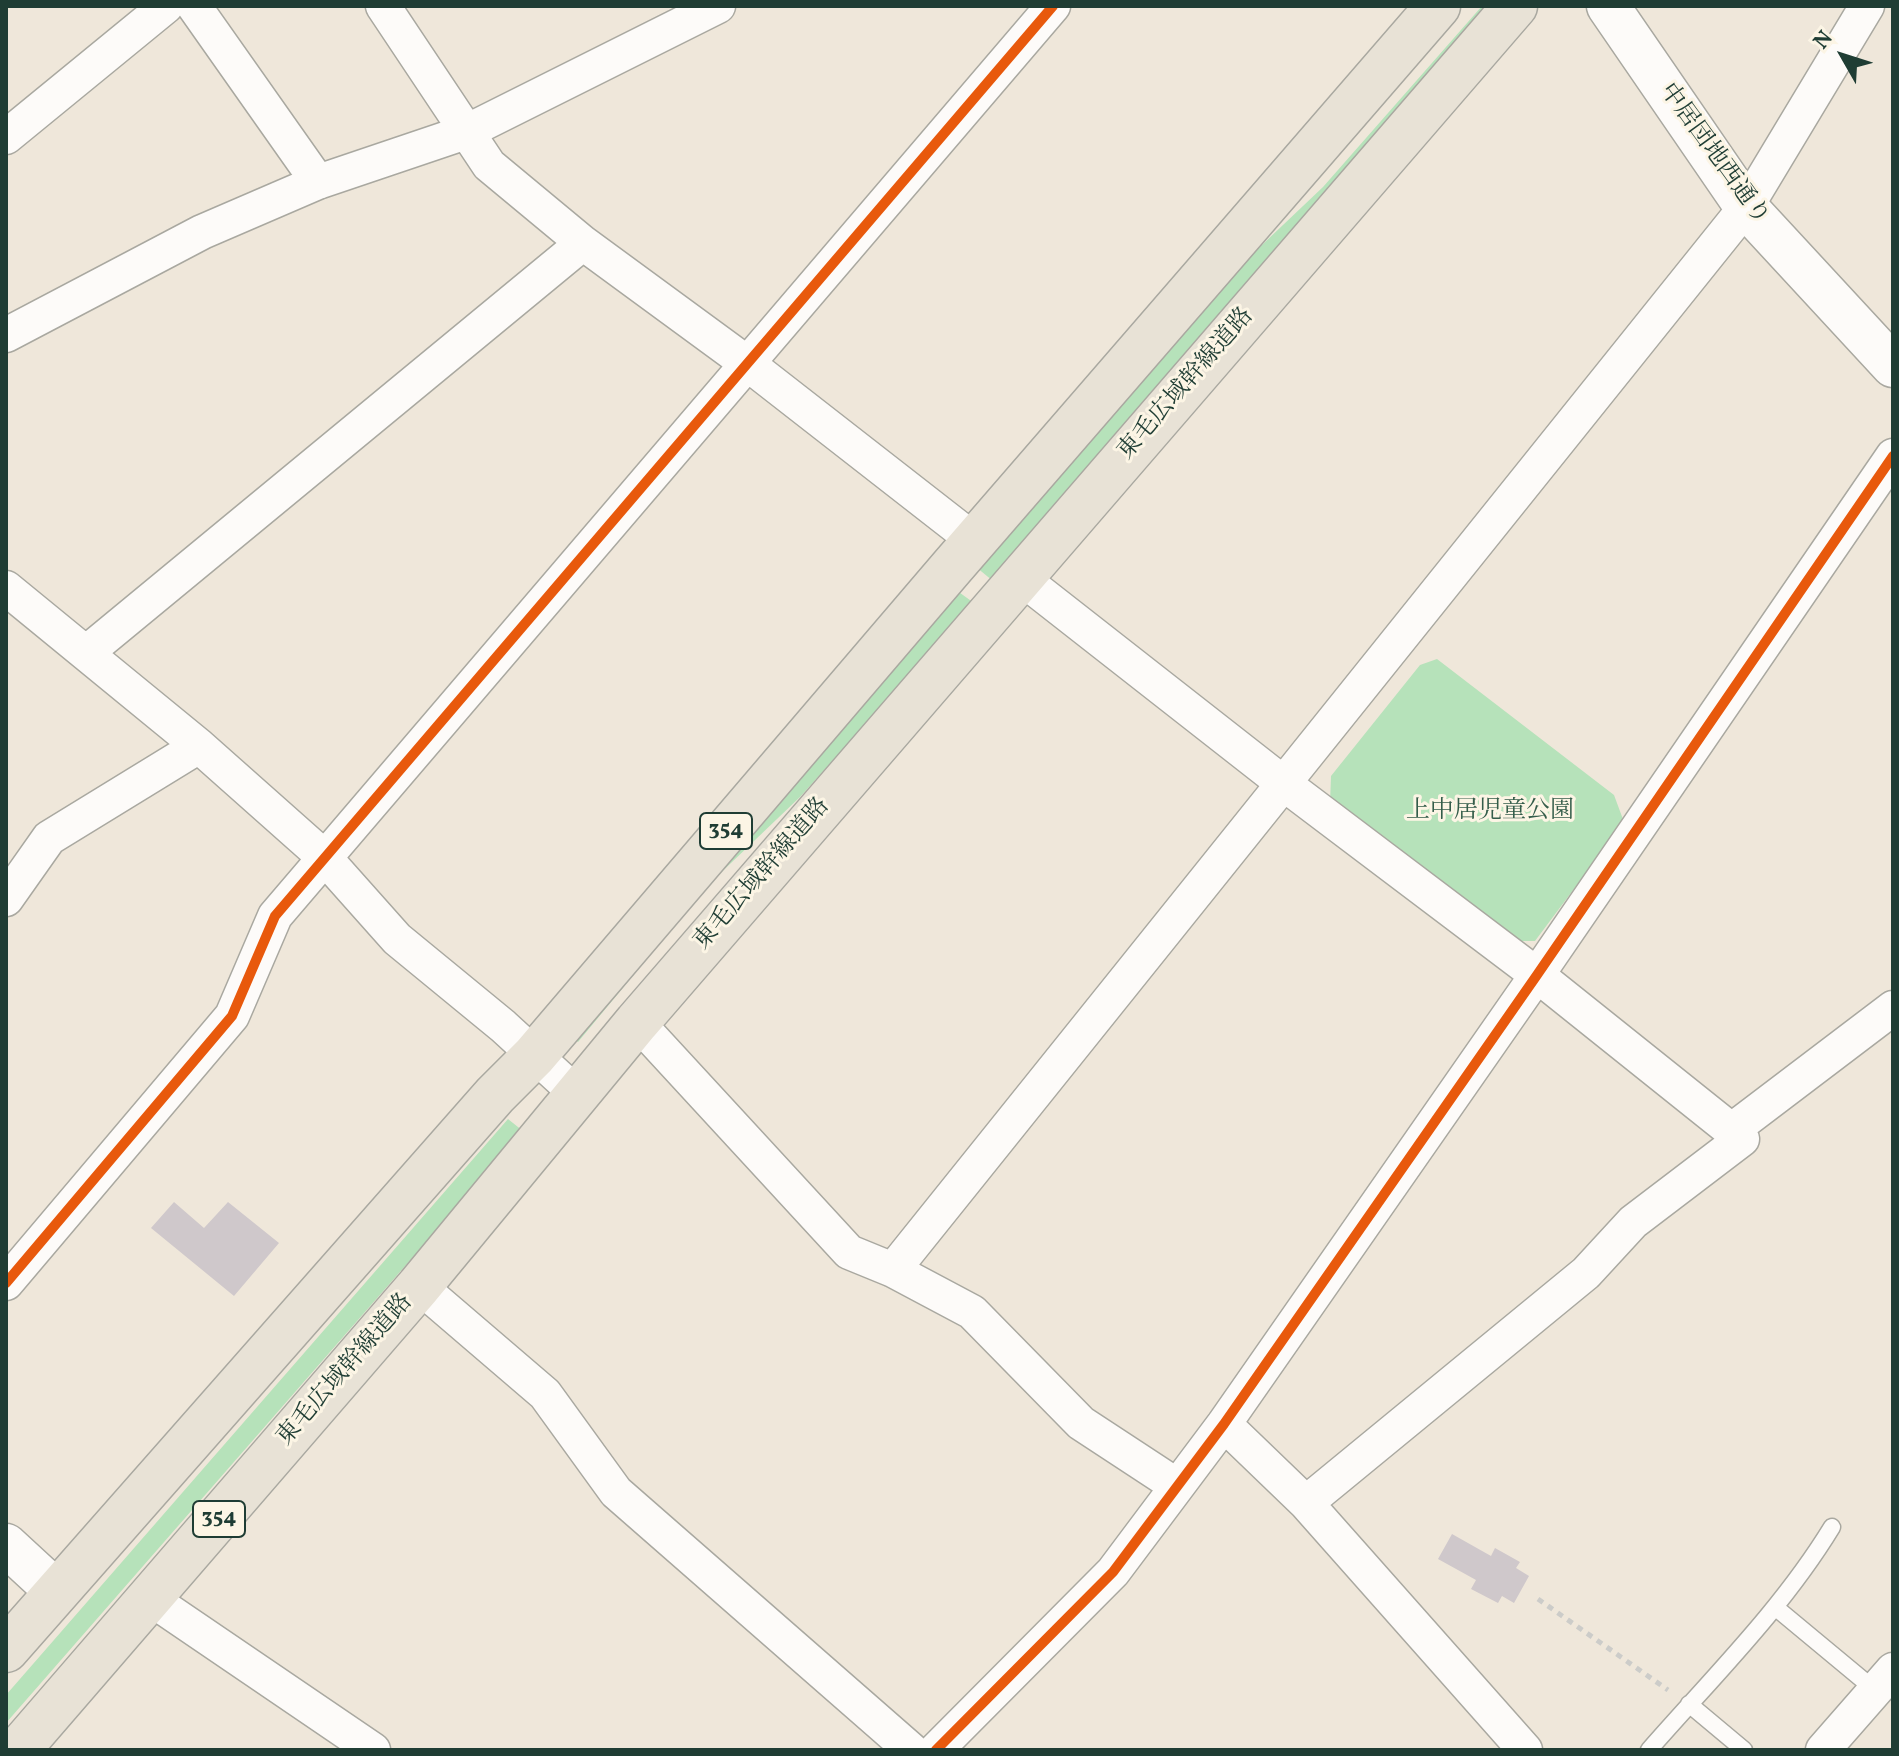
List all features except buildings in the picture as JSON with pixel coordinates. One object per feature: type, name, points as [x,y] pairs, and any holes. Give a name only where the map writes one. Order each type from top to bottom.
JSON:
[{"type":"highway","name":"354","points":[[6,1650],[495,1095],[534,1056],[1438,6]]},
{"type":"highway","name":"東毛広域幹線道路","points":[[18,1750],[419,1286],[637,1022],[1515,6]]},
{"type":"street","points":[[6,137],[166,6]]},
{"type":"street","points":[[194,6],[318,182]]},
{"type":"street","points":[[383,6],[489,165],[583,243],[748,364],[975,541]]},
{"type":"street","points":[[6,335],[202,232],[318,182],[466,132],[718,6]]},
{"type":"street","points":[[6,1283],[232,1016],[275,916],[1053,6]]},
{"type":"street","name":"中居団地西通り","points":[[1608,6],[1746,207],[1893,366]]},
{"type":"street","points":[[893,1270],[1746,207],[1867,6]]},
{"type":"street","points":[[86,653],[583,243]]},
{"type":"street","points":[[936,1750],[1113,1572],[1224,1424],[1893,456]]},
{"type":"street","points":[[1020,577],[1283,783],[1537,975],[1742,1139],[1633,1222],[1586,1273],[1306,1503]]},
{"type":"street","points":[[6,588],[199,746],[324,857],[397,939],[503,1026],[577,1094]]},
{"type":"street","points":[[6,899],[49,838],[199,746]]},
{"type":"street","points":[[1731,1131],[1893,1008]]},
{"type":"street","points":[[637,1022],[849,1252],[893,1270],[972,1312],[1081,1423],[1177,1486]]},
{"type":"street","points":[[419,1286],[545,1394],[616,1492],[911,1750]]},
{"type":"street","points":[[1224,1424],[1306,1503],[1525,1750]]},
{"type":"street","points":[[6,1545],[57,1592]]},
{"type":"street","points":[[151,1599],[356,1746]]},
{"type":"street","points":[[1823,1750],[1884,1680]]},
{"type":"lane","points":[[1649,1750],[1808,1567],[1832,1527]]},
{"type":"lane","points":[[1775,1607],[1884,1680]]},
{"type":"lane","points":[[1689,1704],[1744,1750]]},
{"type":"path","points":[[1538,1599],[1689,1704]]},
{"type":"green space","points":[[1482,6],[1493,6],[993,581],[976,567],[1204,300],[1323,187]]},
{"type":"green space","points":[[956,590],[974,603],[800,797],[708,885],[578,1042],[573,1038]]},
{"type":"green space","name":"上中居児童公園","points":[[1437,659],[1614,795],[1624,822],[1535,941],[1510,941],[1330,804],[1331,776],[1420,665]]},
{"type":"green space","points":[[508,1119],[523,1131],[6,1723],[6,1695]]},
{"type":"cycle path","points":[[6,1283],[232,1016],[275,916],[1053,6]]},
{"type":"cycle path","points":[[936,1750],[1113,1572],[1224,1424],[1893,456]]}]
